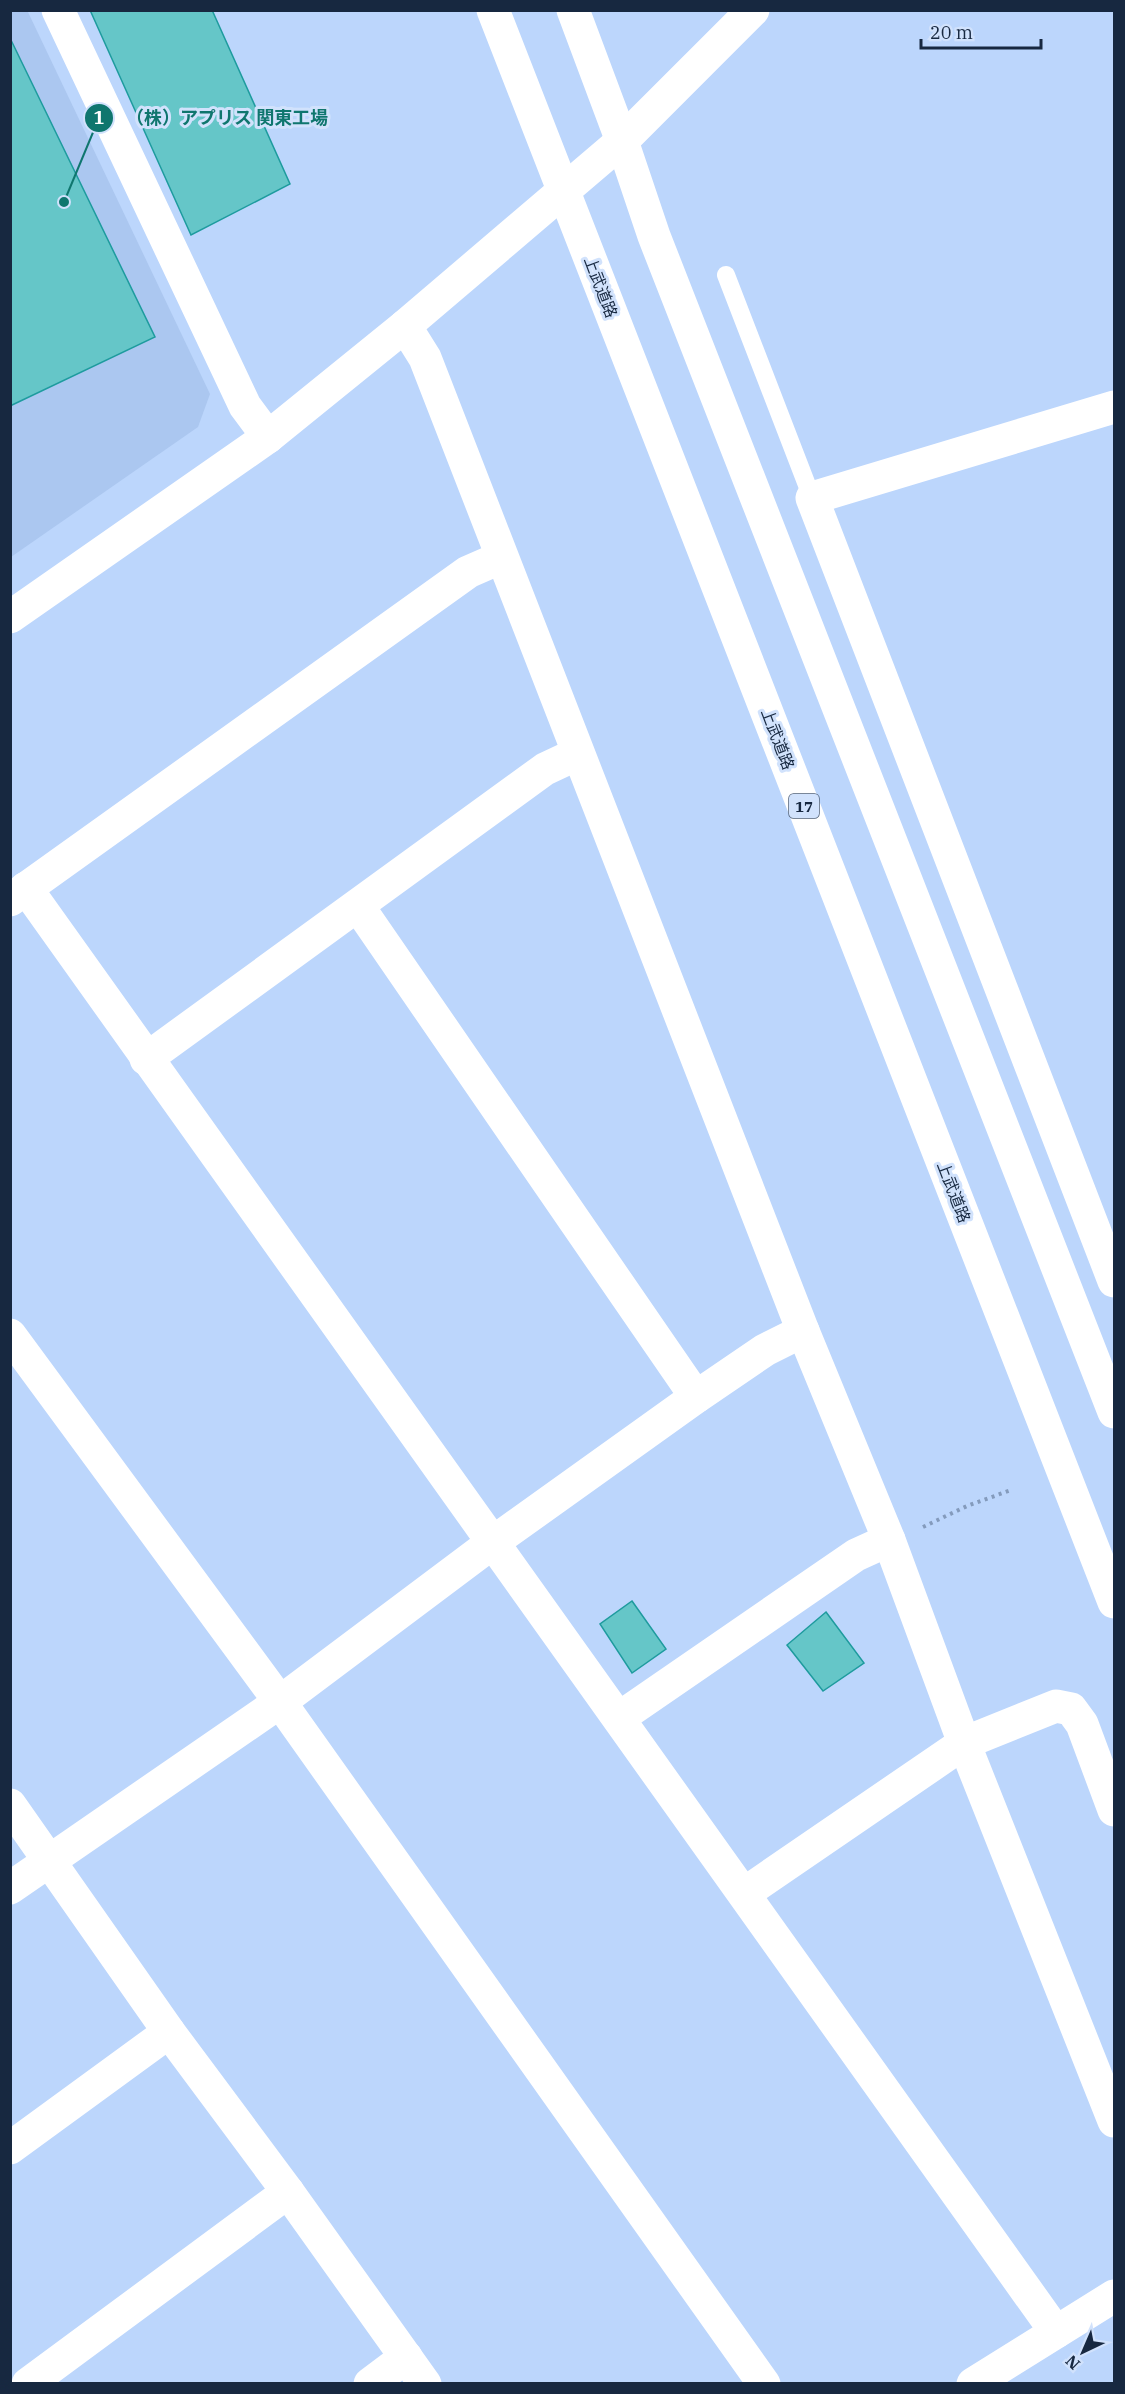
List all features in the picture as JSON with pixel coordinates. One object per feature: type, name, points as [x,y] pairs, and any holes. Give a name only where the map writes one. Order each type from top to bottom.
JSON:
[{"type":"main road","points":[[58,10],[245,406],[268,437]]},
{"type":"main road","name":"上武道路","points":[[493,10],[1114,1602]]},
{"type":"main road","points":[[573,10],[622,141],[654,236],[1114,1412]]},
{"type":"main road","points":[[10,617],[268,437],[405,327],[622,141],[753,10]]},
{"type":"main road","points":[[405,327],[425,358],[500,558],[803,1331],[904,1535],[964,1743],[1114,2121]]},
{"type":"main road","points":[[1114,407],[812,498],[1114,1281]]},
{"type":"main road","points":[[500,558],[468,572],[18,894],[146,1059],[745,1893],[1056,2332]]},
{"type":"main road","points":[[146,1059],[545,769],[577,754]]},
{"type":"main road","points":[[358,906],[696,1397]]},
{"type":"main road","points":[[10,1888],[280,1702],[492,1543],[696,1397],[765,1350],[803,1331]]},
{"type":"main road","points":[[10,1335],[280,1702],[764,2384]]},
{"type":"main road","points":[[619,1718],[856,1555],[904,1535]]},
{"type":"main road","points":[[745,1893],[964,1743],[1056,1706],[1071,1709],[1083,1724],[1114,1810]]},
{"type":"main road","points":[[10,1805],[169,2032],[288,2192],[425,2384]]},
{"type":"main road","points":[[10,2148],[169,2032]]},
{"type":"main road","points":[[28,2384],[288,2192]]},
{"type":"main road","points":[[973,2384],[1114,2296]]},
{"type":"main road","points":[[370,2384],[406,2357]]},
{"type":"lane","points":[[726,274],[812,498]]},
{"type":"path","points":[[904,1535],[967,1506],[1011,1490]]},
{"type":"shaded area","points":[[27,10],[210,394],[198,427],[11,557],[10,11]]},
{"type":"building","points":[[90,10],[212,10],[290,184],[191,235]]},
{"type":"building","points":[[10,38],[155,337],[10,406]]},
{"type":"building","points":[[632,1601],[666,1649],[632,1673],[600,1624]]},
{"type":"building","points":[[826,1612],[864,1663],[823,1691],[787,1645]]},
{"type":"place","name":"（株）アプリス 関東工場","points":[[64,202]]}]
